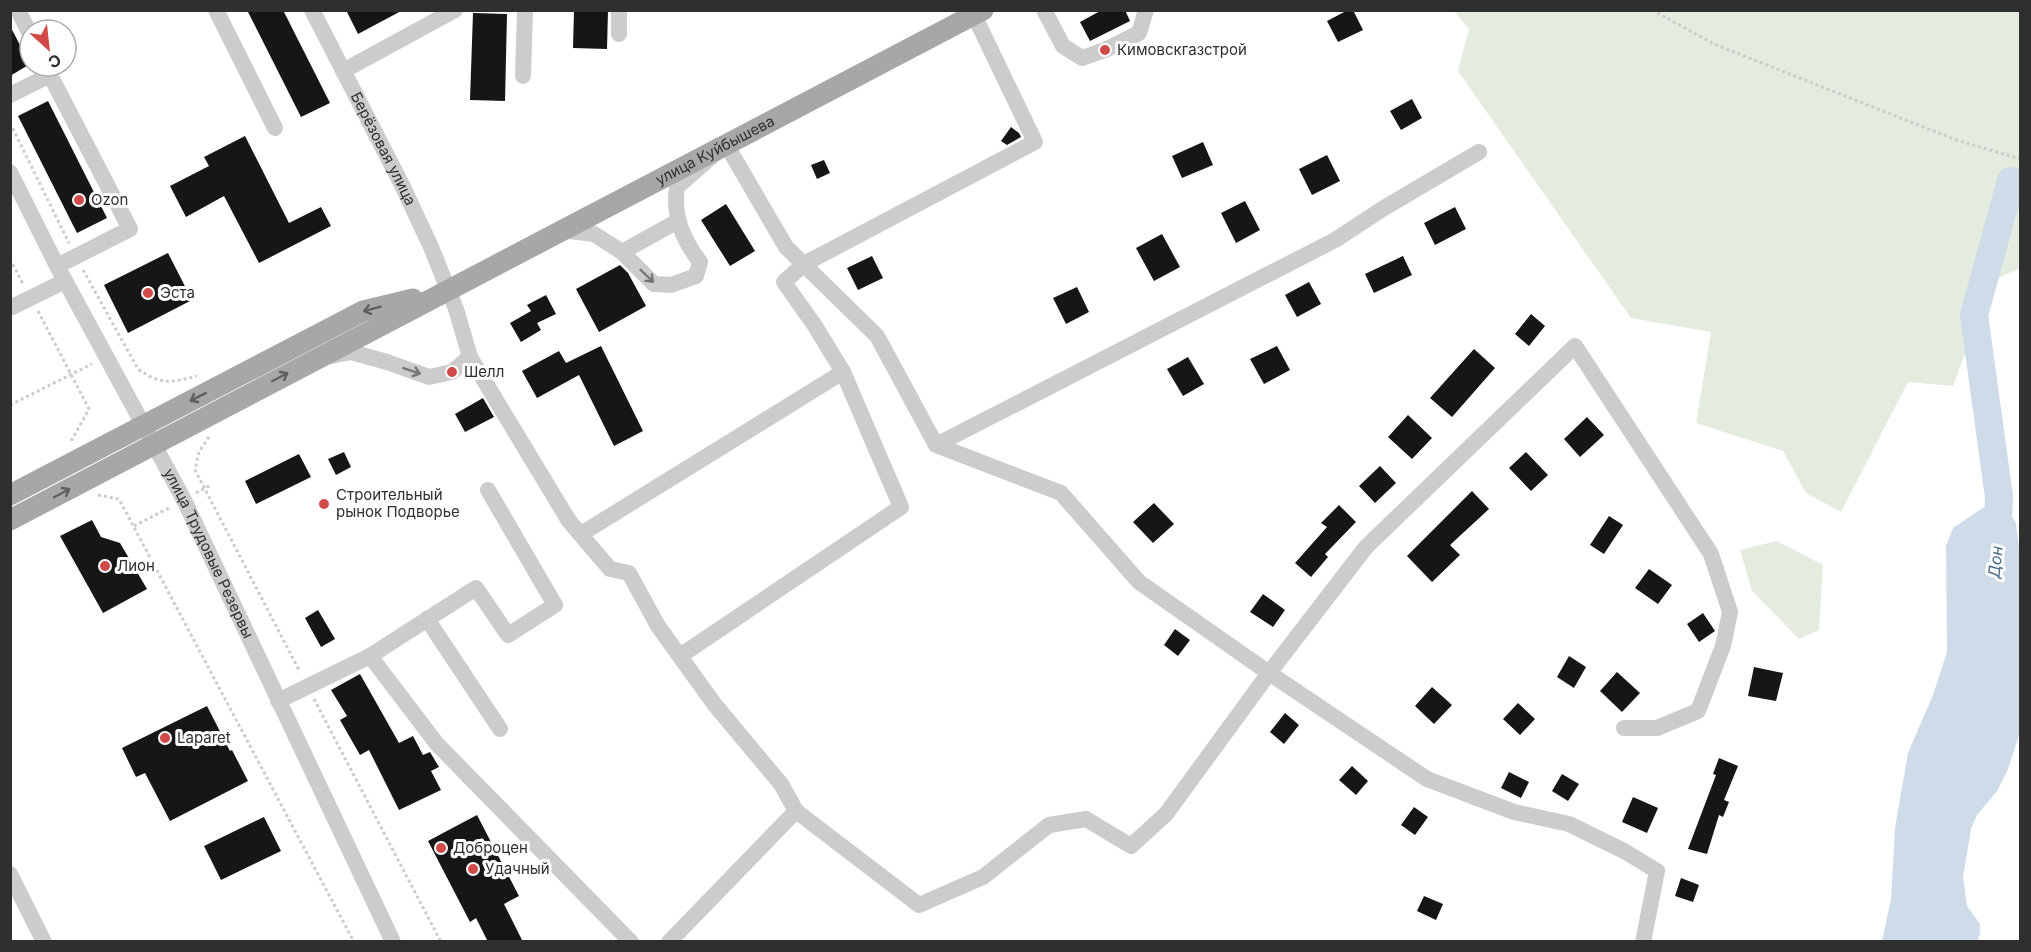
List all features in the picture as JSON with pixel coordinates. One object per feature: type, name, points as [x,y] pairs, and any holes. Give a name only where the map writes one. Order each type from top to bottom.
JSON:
[{"type":"main road","name":"улица Куйбышева","points":[[449,290],[978,13]]},
{"type":"main road","points":[[10,495],[145,425],[315,359],[449,290]]},
{"type":"main road","points":[[10,520],[155,444],[219,398],[363,311],[449,290]]},
{"type":"street","points":[[216,10],[275,129]]},
{"type":"street","name":"Берёзовая улица","points":[[312,10],[403,187],[449,290],[470,357],[569,521],[610,569],[629,573],[658,626],[715,705],[781,784],[796,811]]},
{"type":"street","points":[[343,71],[455,10]]},
{"type":"street","points":[[523,76],[525,10]]},
{"type":"street","points":[[619,10],[619,34]]},
{"type":"street","points":[[1044,10],[1063,46],[1082,58],[1105,50],[1139,33],[1146,10]]},
{"type":"street","points":[[680,656],[901,507],[843,372],[815,326],[784,282],[804,264],[1035,142],[978,13]]},
{"type":"street","points":[[10,95],[37,78]]},
{"type":"street","points":[[10,308],[31,298],[76,257],[130,229],[52,78]]},
{"type":"street","points":[[562,230],[594,234],[622,252],[654,284],[672,285],[696,276],[700,262],[693,254],[678,221],[675,203],[677,187],[726,144],[786,247],[877,336],[936,445],[1061,493],[1139,582],[1427,779],[1514,812],[1569,824],[1657,871],[1643,942]]},
{"type":"street","points":[[936,445],[1335,240],[1479,152]]},
{"type":"street","name":"улица Трудовые Резервы","points":[[10,172],[105,357],[145,425],[184,500],[393,942]]},
{"type":"street","points":[[622,252],[678,221]]},
{"type":"street","points":[[669,942],[796,811],[919,905],[983,877],[1049,825],[1086,819],[1131,846],[1166,814],[1269,673],[1366,547],[1575,346],[1711,554],[1730,612],[1723,646],[1698,711],[1657,728],[1624,728]]},
{"type":"street","points":[[315,359],[351,352],[429,377],[452,372],[470,357]]},
{"type":"street","points":[[581,534],[843,372]]},
{"type":"street","points":[[278,701],[370,656],[476,588],[508,636],[555,605],[488,490]]},
{"type":"street","points":[[427,619],[500,729]]},
{"type":"street","points":[[370,656],[437,744],[631,942]]},
{"type":"street","points":[[10,874],[44,942]]},
{"type":"path","points":[[1652,10],[1714,44],[1956,140],[2020,159]]},
{"type":"path","points":[[10,123],[76,257],[138,369],[153,380],[171,382],[207,373],[219,398],[223,424],[209,437],[199,453],[195,471],[441,942]]},
{"type":"path","points":[[10,259],[89,409],[69,444],[77,459]]},
{"type":"path","points":[[10,405],[105,357]]},
{"type":"path","points":[[88,479],[96,495],[119,499],[354,942]]},
{"type":"shaded area","points":[[1454,11],[2020,11],[2020,268],[1992,281],[1953,386],[1908,382],[1841,512],[1806,493],[1783,451],[1696,423],[1711,332],[1631,318],[1458,71],[1469,29]]},
{"type":"shaded area","points":[[1777,541],[1823,565],[1819,630],[1799,639],[1752,591],[1740,550]]},
{"type":"water","points":[[1999,497],[2016,523],[2020,556],[2020,732],[2008,769],[1997,791],[1977,815],[1971,829],[1963,877],[1967,906],[1980,924],[1980,934],[1977,941],[1882,941],[1891,899],[1895,828],[1908,753],[1933,695],[1947,652],[1946,546],[1953,528]]},
{"type":"building","points":[[247,10],[283,10],[330,103],[301,117]]},
{"type":"building","points":[[346,10],[403,10],[358,34]]},
{"type":"building","points":[[574,10],[608,10],[607,49],[573,48]]},
{"type":"building","points":[[1102,10],[1125,10],[1130,21],[1090,41],[1080,22]]},
{"type":"building","points":[[1348,10],[1353,10],[1363,30],[1338,42],[1327,21]]},
{"type":"building","points":[[473,13],[507,14],[505,101],[470,100]]},
{"type":"building","points":[[10,26],[18,41],[18,71],[10,76]]},
{"type":"building","points":[[1412,99],[1422,118],[1401,130],[1390,111]]},
{"type":"building","points":[[48,101],[107,218],[77,233],[18,116]]},
{"type":"building","points":[[1011,127],[1021,137],[1007,145],[1001,141]]},
{"type":"building","points":[[245,136],[289,223],[321,207],[331,226],[259,263],[224,196],[186,217],[170,186],[209,166],[204,157]]},
{"type":"building","points":[[1203,142],[1213,165],[1182,178],[1172,156]]},
{"type":"building","points":[[1327,155],[1340,181],[1312,195],[1299,169]]},
{"type":"building","points":[[824,160],[830,173],[817,179],[811,165]]},
{"type":"building","points":[[1245,201],[1260,230],[1236,243],[1221,213]]},
{"type":"building","points":[[726,204],[755,251],[730,266],[701,220]]},
{"type":"building","points":[[1455,207],[1466,229],[1435,245],[1424,223]]},
{"type":"building","points":[[1162,234],[1180,267],[1154,281],[1136,248]]},
{"type":"building","name":"Эста","points":[[168,253],[192,300],[128,333],[104,285]]},
{"type":"building","points":[[872,256],[883,278],[858,290],[847,268]]},
{"type":"building","points":[[1403,256],[1412,275],[1374,293],[1365,274]]},
{"type":"building","points":[[620,265],[628,273],[646,306],[599,332],[576,289]]},
{"type":"building","points":[[1309,282],[1321,304],[1297,317],[1285,295]]},
{"type":"building","points":[[1077,287],[1089,312],[1066,324],[1053,298]]},
{"type":"building","points":[[546,295],[556,314],[537,323],[541,330],[521,342],[510,323],[531,311],[527,305]]},
{"type":"building","points":[[1531,314],[1545,326],[1529,346],[1515,334]]},
{"type":"building","points":[[601,346],[643,431],[614,446],[579,375],[537,398],[522,371],[559,351],[566,363]]},
{"type":"building","points":[[1277,346],[1290,370],[1264,384],[1250,359]]},
{"type":"building","points":[[1474,349],[1495,368],[1452,417],[1430,398]]},
{"type":"building","points":[[1188,357],[1204,384],[1183,396],[1167,369]]},
{"type":"building","points":[[483,398],[494,417],[465,432],[455,414]]},
{"type":"building","points":[[1408,415],[1432,438],[1412,459],[1388,437]]},
{"type":"building","points":[[1587,417],[1604,435],[1580,457],[1564,439]]},
{"type":"building","points":[[344,452],[351,467],[336,475],[328,459]]},
{"type":"building","points":[[1526,452],[1548,475],[1531,491],[1509,468]]},
{"type":"building","points":[[299,454],[311,477],[256,504],[245,481]]},
{"type":"building","points":[[1380,466],[1396,483],[1375,503],[1359,486]]},
{"type":"building","points":[[1472,491],[1489,509],[1450,545],[1460,555],[1432,582],[1407,556]]},
{"type":"building","points":[[1154,503],[1174,524],[1153,543],[1133,522]]},
{"type":"building","points":[[1339,505],[1356,522],[1325,554],[1328,557],[1311,577],[1295,563],[1327,527],[1321,523]]},
{"type":"building","points":[[1609,516],[1623,525],[1604,554],[1590,545]]},
{"type":"building","name":"Лион","points":[[92,520],[101,537],[120,543],[147,589],[103,613],[60,536]]},
{"type":"building","points":[[1649,569],[1672,585],[1658,604],[1635,588]]},
{"type":"building","points":[[1263,594],[1285,610],[1273,627],[1250,612]]},
{"type":"building","points":[[318,610],[335,639],[321,647],[305,618]]},
{"type":"building","points":[[1703,613],[1715,631],[1699,642],[1687,624]]},
{"type":"building","points":[[1175,629],[1190,640],[1178,656],[1164,645]]},
{"type":"building","points":[[1569,656],[1586,667],[1574,688],[1557,677]]},
{"type":"building","points":[[1754,667],[1783,673],[1776,701],[1748,696]]},
{"type":"building","points":[[1617,672],[1640,693],[1622,712],[1600,691]]},
{"type":"building","points":[[360,674],[399,743],[413,736],[423,755],[430,752],[439,767],[431,771],[441,790],[399,810],[369,750],[360,755],[340,720],[347,716],[331,690]]},
{"type":"building","points":[[1432,687],[1452,705],[1434,724],[1415,706]]},
{"type":"building","points":[[1518,703],[1535,719],[1520,735],[1503,719]]},
{"type":"building","points":[[207,706],[248,781],[170,821],[145,773],[136,777],[122,748]]},
{"type":"building","points":[[1285,713],[1299,725],[1284,744],[1270,732]]},
{"type":"building","points":[[1719,758],[1738,766],[1724,800],[1729,802],[1723,817],[1719,815],[1707,854],[1688,849],[1716,775],[1713,774]]},
{"type":"building","points":[[1352,766],[1368,781],[1356,795],[1339,780]]},
{"type":"building","points":[[1509,772],[1529,782],[1521,798],[1501,788]]},
{"type":"building","points":[[1562,774],[1579,784],[1568,801],[1552,791]]},
{"type":"building","points":[[1633,797],[1658,808],[1647,833],[1622,822]]},
{"type":"building","points":[[1414,807],[1428,817],[1415,835],[1401,825]]},
{"type":"building","name":"Удачный","points":[[477,815],[519,896],[504,904],[523,942],[488,942],[476,918],[470,922],[428,841]]},
{"type":"building","points":[[264,817],[281,851],[221,880],[204,846]]},
{"type":"building","points":[[1681,878],[1699,885],[1693,902],[1675,896]]},
{"type":"building","points":[[1424,896],[1443,904],[1436,920],[1417,911]]},
{"type":"waterway","name":"Дон","points":[[1997,536],[1999,497],[1974,315],[2011,181]]},
{"type":"place","name":"Кимовскгазстрой","points":[[1105,50]]},
{"type":"place","name":"Ozon","points":[[79,200]]},
{"type":"place","name":"Эста","points":[[148,293]]},
{"type":"place","name":"Шелл","points":[[452,372]]},
{"type":"place","name":"Строительный рынок Подворье","points":[[324,504]]},
{"type":"place","name":"Лион","points":[[105,566]]},
{"type":"place","name":"Laparet","points":[[165,738]]},
{"type":"place","name":"Доброцен","points":[[441,848]]},
{"type":"place","name":"Удачный","points":[[473,869]]}]
